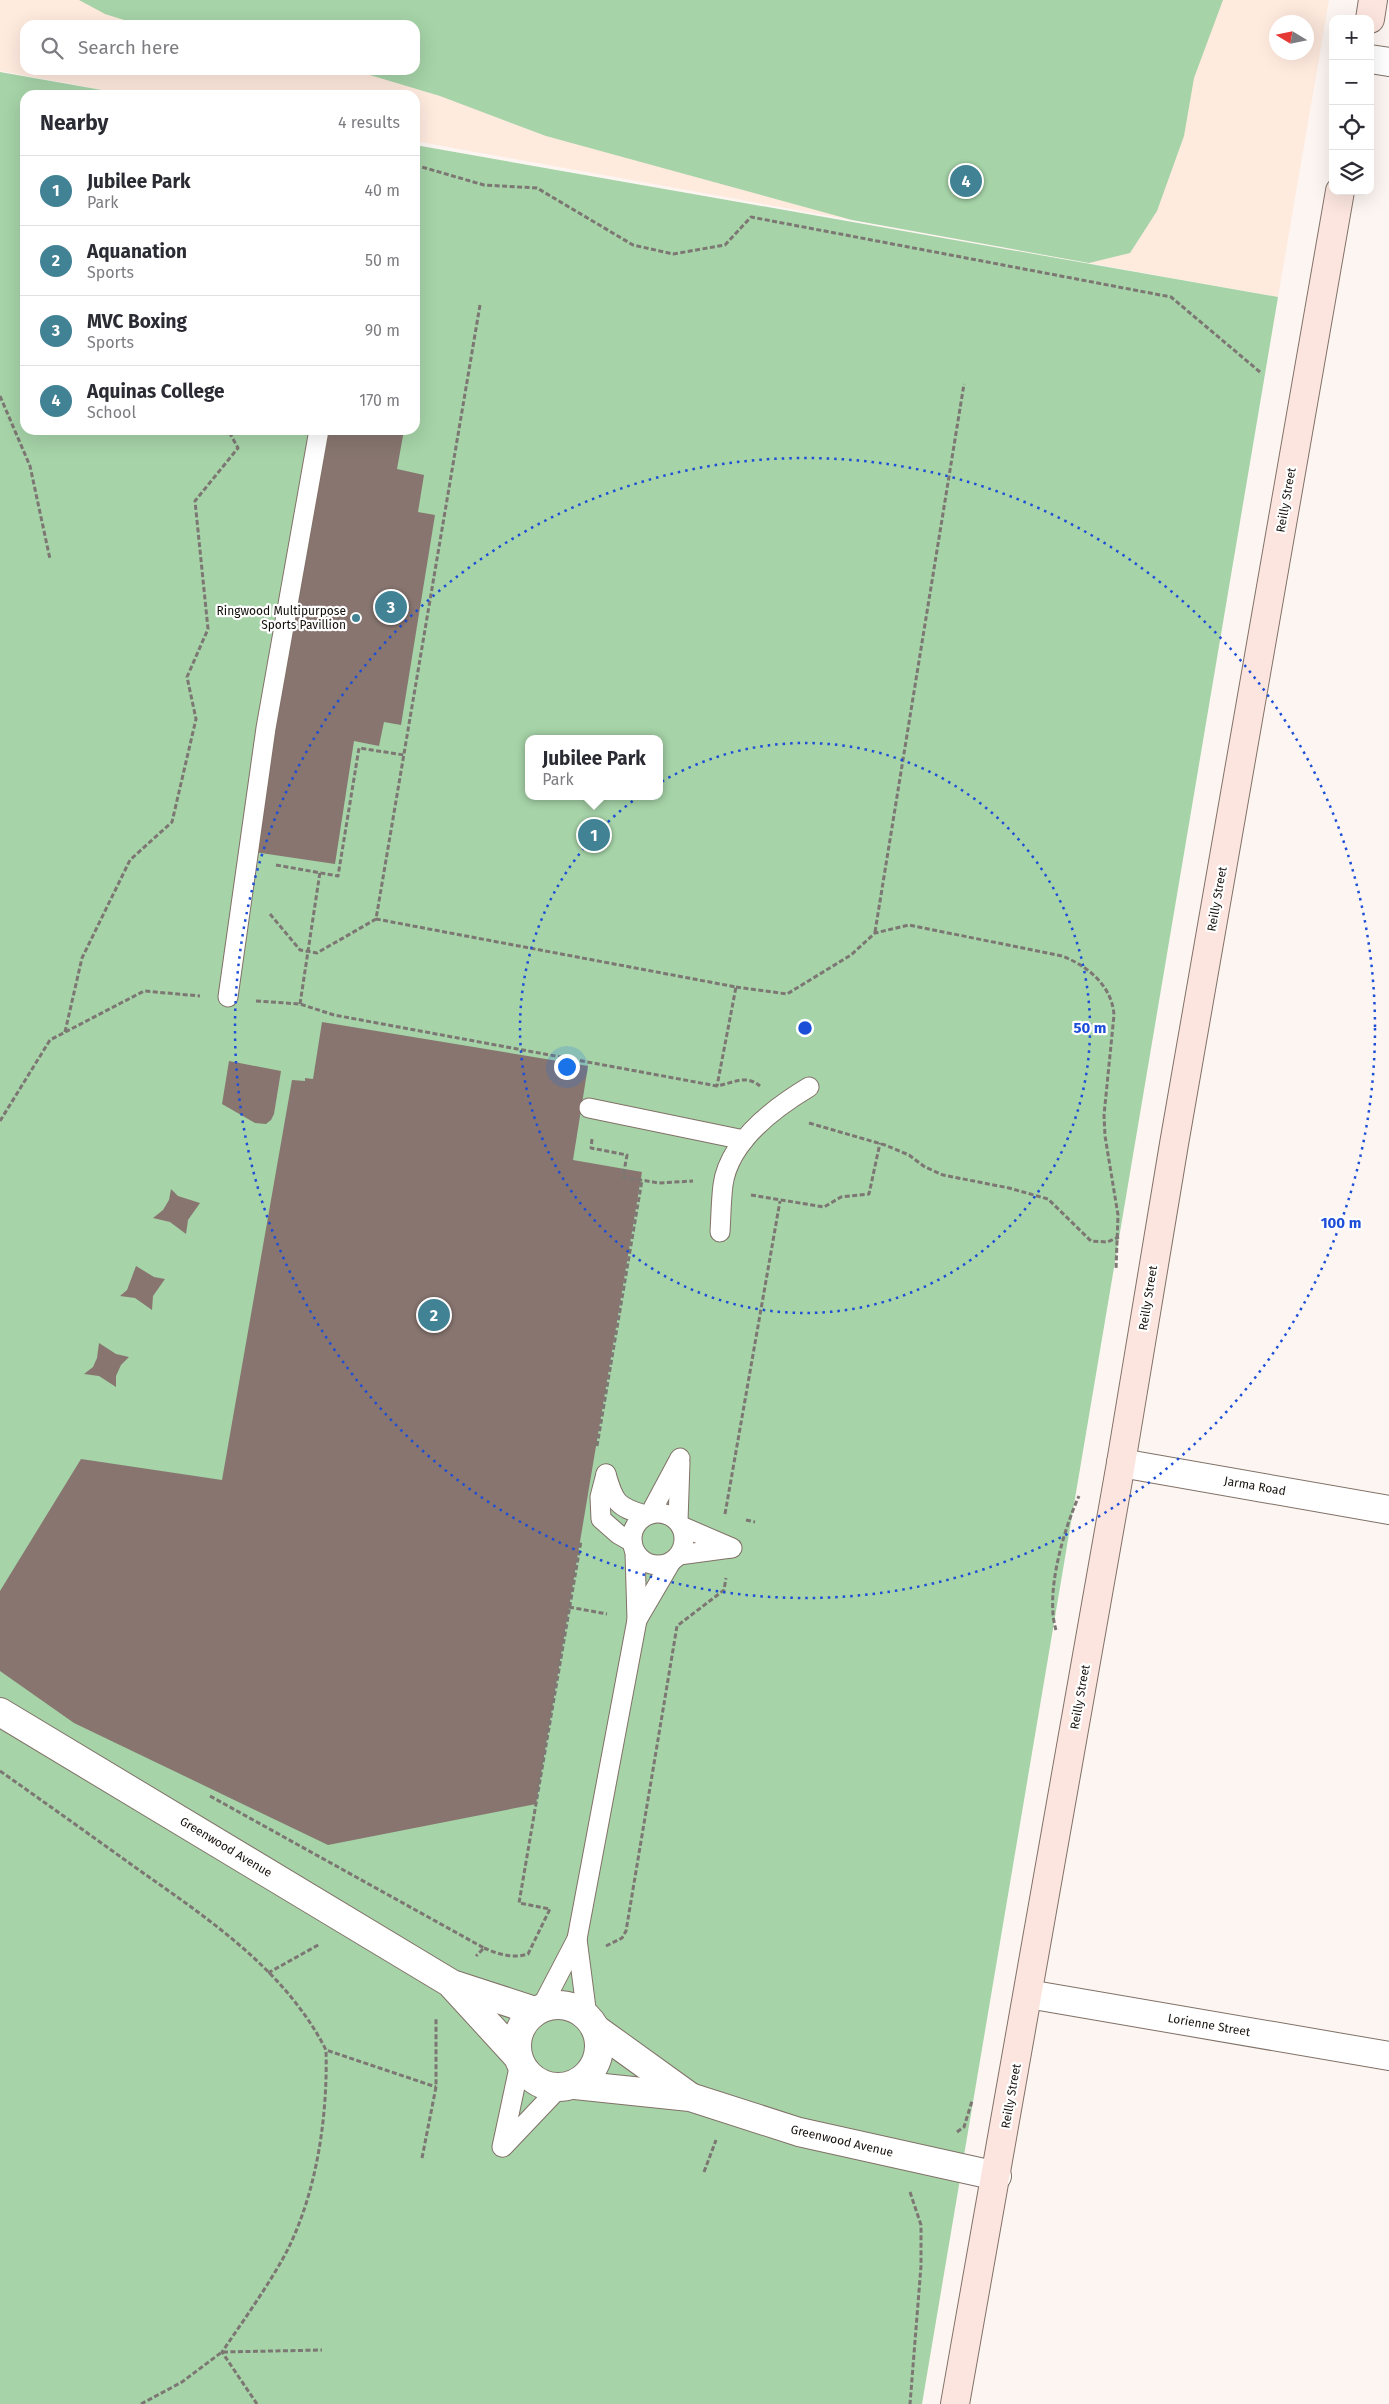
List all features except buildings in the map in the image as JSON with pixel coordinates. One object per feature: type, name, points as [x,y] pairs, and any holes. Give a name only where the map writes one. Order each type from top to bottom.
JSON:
[{"type":"street","points":[[1371,15],[1373,0]]},
{"type":"street","points":[[1374,60],[1389,62]]},
{"type":"street","name":"Reilly Street","points":[[956,2404],[1121,1463],[1174,1144],[1339,195]]},
{"type":"street","name":"Jarma Road","points":[[1121,1463],[1389,1510]]},
{"type":"street","name":"Greenwood Avenue","points":[[0,1712],[452,1984],[538,2010]]},
{"type":"street","name":"Greenwood Avenue","points":[[452,1984],[519,2060]]},
{"type":"street","name":"Lorienne Street","points":[[1028,1994],[1389,2056]]},
{"type":"street","points":[[557,2004],[573,2007],[592,2022],[600,2045],[597,2061],[588,2075],[567,2087],[543,2085],[530,2077],[519,2060],[519,2031],[538,2010],[557,2004]]},
{"type":"street","name":"Greenwood Avenue","points":[[592,2022],[690,2097]]},
{"type":"street","name":"Greenwood Avenue","points":[[567,2087],[690,2097],[799,2132],[997,2176]]},
{"type":"lane","points":[[228,997],[266,728],[318,435]]},
{"type":"lane","points":[[720,1232],[723,1184],[730,1162],[744,1140],[780,1104],[809,1087]]},
{"type":"lane","points":[[589,1108],[744,1140]]},
{"type":"lane","points":[[538,2010],[577,1939],[637,1620],[633,1547],[634,1527],[648,1514],[680,1458],[680,1523],[684,1541],[637,1620]]},
{"type":"lane","points":[[606,1474],[613,1497],[625,1509],[648,1514],[665,1513],[680,1523],[732,1548],[675,1558],[663,1565],[647,1563],[633,1547],[601,1519],[600,1497],[606,1474]]},
{"type":"lane","points":[[577,1939],[592,2022]]},
{"type":"lane","points":[[519,2060],[502,2147],[567,2087]]},
{"type":"path","points":[[420,166],[484,185],[537,188],[633,245],[673,254],[725,245],[751,216],[1171,297],[1260,372]]},
{"type":"path","points":[[376,919],[480,305]]},
{"type":"path","points":[[875,933],[964,384]]},
{"type":"path","points":[[0,396],[30,466],[50,559]]},
{"type":"path","points":[[65,1032],[82,958],[130,860],[172,822],[196,719],[187,677],[208,629],[195,501],[238,448],[231,435]]},
{"type":"path","points":[[275,865],[338,876],[360,748],[404,755]]},
{"type":"path","points":[[300,1004],[320,872]]},
{"type":"path","points":[[270,913],[300,950],[317,953],[376,919],[736,987],[787,994],[851,955],[875,933],[909,925],[1062,956],[1072,960],[1096,976],[1113,1000],[1114,1015],[1104,1115],[1105,1136],[1118,1215],[1119,1237],[1116,1274]]},
{"type":"path","points":[[716,1086],[736,987]]},
{"type":"path","points":[[0,1121],[50,1040],[144,992],[300,1004],[334,1015],[716,1086],[733,1080],[753,1081],[780,1104],[803,1120],[828,1130],[885,1145],[908,1155],[925,1167],[943,1175],[1019,1190],[1048,1199],[1091,1240],[1107,1242],[1119,1237]]},
{"type":"path","points":[[596,1452],[642,1180]]},
{"type":"path","points":[[755,1522],[725,1516],[780,1202]]},
{"type":"path","points":[[1058,1638],[1052,1617],[1052,1600],[1063,1536],[1081,1491]]},
{"type":"path","points":[[600,1949],[622,1938],[626,1932],[677,1626],[724,1590],[737,1518]]},
{"type":"path","points":[[206,1794],[484,1948],[509,1956],[520,1957],[528,1954],[550,1909],[519,1903],[581,1539]]},
{"type":"path","points":[[0,1771],[231,1936],[297,2003],[314,2027],[326,2050],[321,2137],[306,2204],[279,2266],[222,2352],[182,2382],[141,2404]]},
{"type":"path","points":[[422,2158],[436,2087],[436,2005],[484,1948]]},
{"type":"path","points":[[326,2050],[436,2087]]},
{"type":"path","points":[[952,2135],[964,2127],[972,2099]]},
{"type":"path","points":[[909,2189],[921,2225],[921,2266],[910,2404]]},
{"type":"path","points":[[222,2352],[322,2350]]},
{"type":"path","points":[[222,2352],[257,2404]]},
{"type":"shaded area","points":[[0,0],[1329,0],[1278,297],[420,142],[420,90],[104,90],[22,75],[420,75],[420,20],[20,20],[20,75],[0,71]]},
{"type":"green space","points":[[79,0],[1223,0],[1194,78],[1184,136],[1157,211],[1130,253],[1089,263],[852,220],[546,136],[440,96],[370,75],[420,75],[420,20],[124,20],[105,14]]},
{"type":"green space","points":[[0,72],[102,90],[20,90],[20,435],[420,435],[420,146],[1278,297],[922,2404],[0,2404]]},
{"type":"place","name":"Aquinas College","points":[[966,181]]},
{"type":"place","name":"MVC Boxing","points":[[391,607]]},
{"type":"place","name":"Ringwood Multipurpose Sports Pavillion","points":[[356,618]]},
{"type":"place","name":"Jubilee Park","points":[[594,835]]},
{"type":"place","name":"Aquanation","points":[[434,1315]]}]
